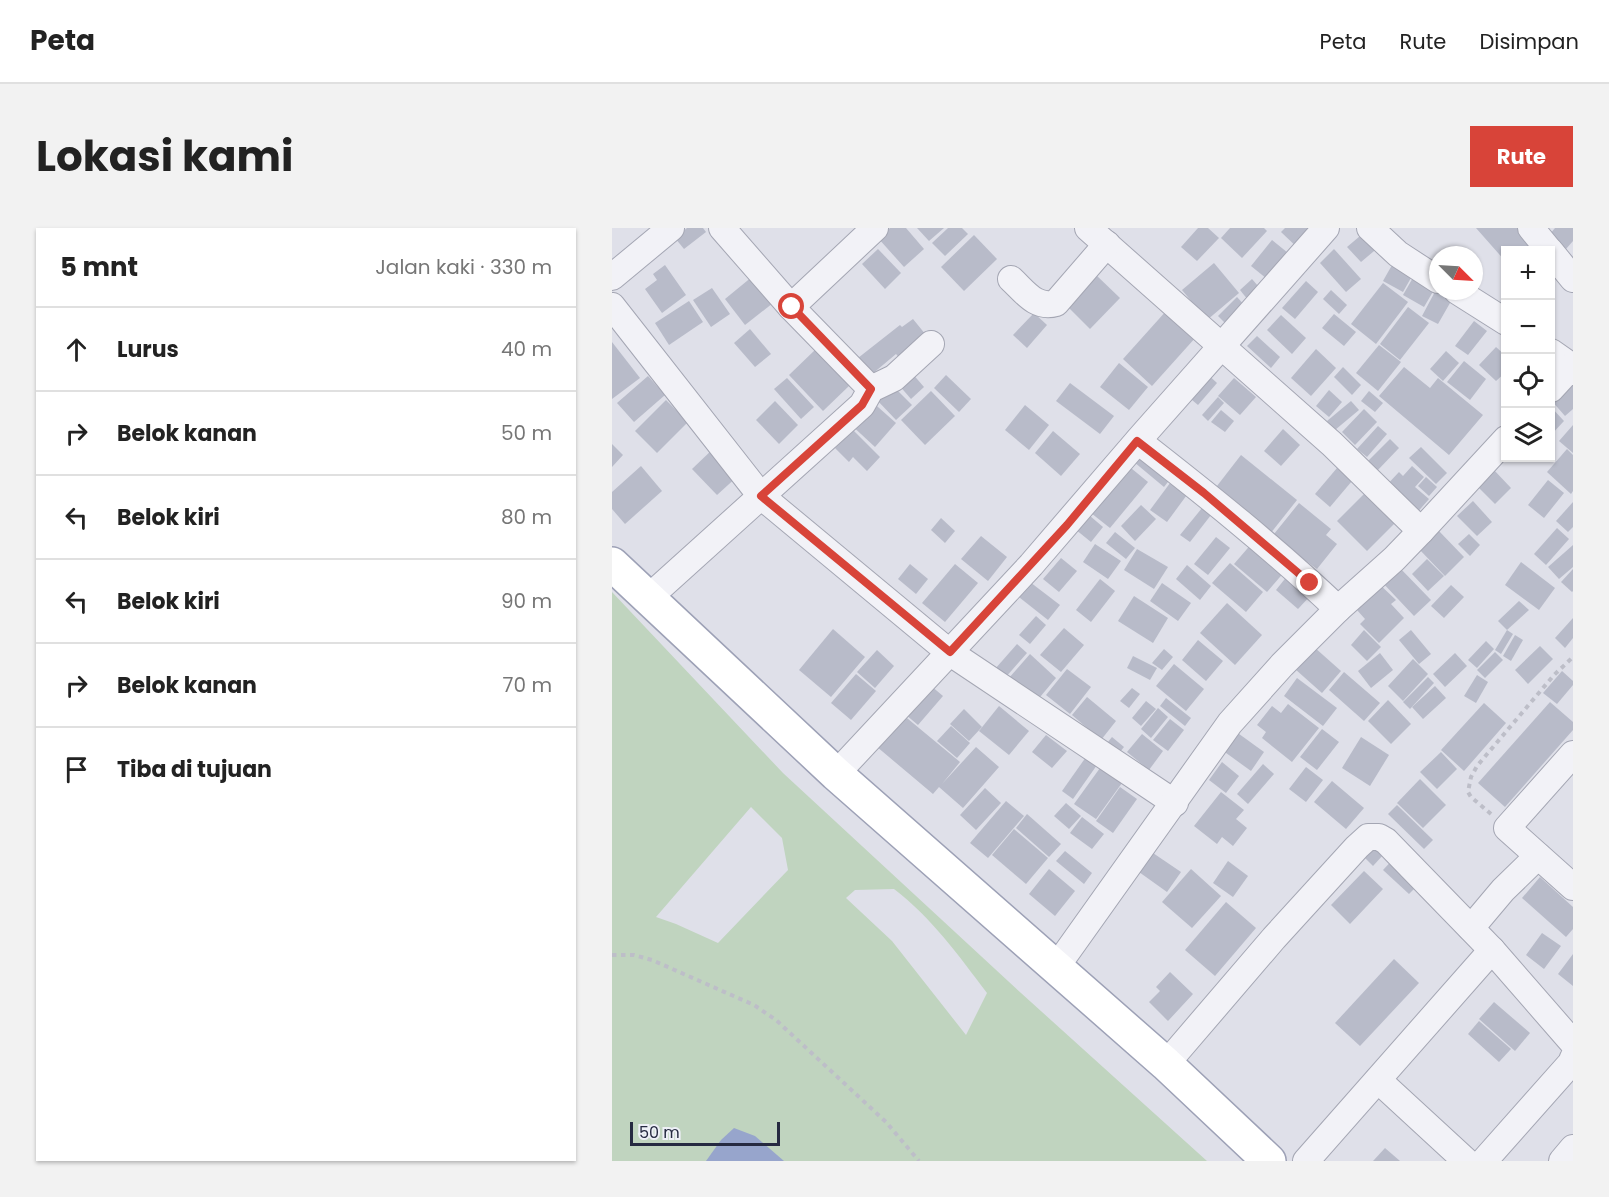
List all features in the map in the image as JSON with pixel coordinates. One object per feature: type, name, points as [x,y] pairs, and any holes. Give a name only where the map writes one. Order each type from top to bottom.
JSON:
[{"type":"main road","points":[[612,564],[836,774],[1057,966],[1269,1161]]},
{"type":"street","points":[[612,277],[642,238],[671,228]]},
{"type":"street","points":[[722,228],[792,307],[871,389]]},
{"type":"street","points":[[792,307],[875,228]]},
{"type":"street","points":[[836,774],[1060,533],[1137,441],[1326,228]]},
{"type":"street","points":[[1370,228],[1398,254],[1429,274]]},
{"type":"street","points":[[1531,228],[1546,246]]},
{"type":"street","points":[[1011,279],[1034,301],[1047,305],[1056,303],[1098,236],[1332,444],[1421,531]]},
{"type":"street","points":[[1555,257],[1573,279]]},
{"type":"street","points":[[1471,300],[1501,319]]},
{"type":"street","points":[[612,306],[761,496],[950,652],[1175,803]]},
{"type":"street","points":[[647,598],[862,405],[871,389],[894,378],[931,344]]},
{"type":"street","points":[[1555,381],[1565,361]]},
{"type":"street","points":[[1137,441],[1204,493],[1338,609]]},
{"type":"street","points":[[1057,966],[1230,723],[1282,665],[1338,609],[1394,559],[1501,444]]},
{"type":"street","points":[[1571,882],[1507,828],[1573,754]]},
{"type":"street","points":[[1166,1064],[1274,938],[1368,837],[1379,837],[1386,841],[1492,950],[1573,1043]]},
{"type":"street","points":[[1471,928],[1503,890],[1538,856]]},
{"type":"street","points":[[1306,1161],[1492,950]]},
{"type":"street","points":[[1484,1161],[1573,1058]]},
{"type":"street","points":[[1378,1080],[1466,1161]]},
{"type":"street","points":[[1562,1161],[1573,1149]]},
{"type":"path","points":[[1507,828],[1468,792],[1471,777],[1477,766],[1554,675],[1573,657]]},
{"type":"path","points":[[612,955],[634,955],[652,960],[754,1005],[776,1020],[886,1122],[920,1161]]},
{"type":"green space","points":[[612,592],[783,773],[1207,1161],[612,1161]],"holes":[[[751,807],[782,838],[788,870],[718,943],[656,917]],[[894,889],[933,925],[987,993],[966,1035],[892,941],[846,898],[855,890]]]},
{"type":"water","points":[[734,1128],[755,1136],[784,1161],[706,1161],[721,1140]]},
{"type":"building","points":[[687,228],[703,228],[706,232],[684,249],[675,238]]},
{"type":"building","points":[[890,228],[906,228],[924,249],[904,267],[878,238]]},
{"type":"building","points":[[917,228],[944,228],[929,241]]},
{"type":"building","points":[[948,228],[962,228],[968,234],[945,256],[932,243]]},
{"type":"building","points":[[1198,228],[1208,228],[1219,238],[1197,261],[1181,247]]},
{"type":"building","points":[[1230,228],[1264,228],[1267,231],[1242,258],[1221,238]]},
{"type":"building","points":[[1285,228],[1321,228],[1301,251],[1281,232]]},
{"type":"building","points":[[1476,228],[1526,228],[1537,240],[1529,246],[1501,246],[1501,256]]},
{"type":"building","points":[[1555,228],[1573,228],[1573,241],[1566,249],[1550,234]]},
{"type":"building","points":[[1366,231],[1380,246],[1361,262],[1347,247]]},
{"type":"building","points":[[974,235],[997,259],[964,291],[941,267]]},
{"type":"building","points":[[1272,240],[1293,257],[1272,283],[1251,266]]},
{"type":"building","points":[[878,249],[901,273],[885,289],[862,264]]},
{"type":"building","points":[[1334,249],[1361,279],[1346,292],[1320,263]]},
{"type":"building","points":[[1396,258],[1416,269],[1403,292],[1383,281]]},
{"type":"building","points":[[1214,263],[1239,293],[1207,320],[1182,290]]},
{"type":"building","points":[[665,265],[686,295],[662,313],[645,289],[657,280],[653,274]]},
{"type":"building","points":[[1418,269],[1429,277],[1429,298],[1424,307],[1403,295]]},
{"type":"building","points":[[1095,274],[1120,298],[1090,329],[1066,305]]},
{"type":"building","points":[[753,276],[773,303],[745,325],[725,299]]},
{"type":"building","points":[[1252,279],[1265,294],[1252,305],[1240,290]]},
{"type":"building","points":[[1306,281],[1318,292],[1295,319],[1282,308]]},
{"type":"building","points":[[1383,283],[1408,302],[1376,344],[1351,324]]},
{"type":"building","points":[[712,288],[730,314],[711,327],[693,300]]},
{"type":"building","points":[[1331,290],[1347,305],[1339,314],[1323,299]]},
{"type":"building","points":[[1237,297],[1247,308],[1228,326],[1218,316]]},
{"type":"building","points":[[1431,300],[1452,300],[1438,324],[1422,316]]},
{"type":"building","points":[[689,301],[703,322],[669,345],[655,323]]},
{"type":"building","points":[[1408,307],[1429,323],[1400,360],[1380,344]]},
{"type":"building","points":[[1167,310],[1196,337],[1152,386],[1123,359]]},
{"type":"building","points":[[1034,313],[1047,325],[1027,348],[1013,335]]},
{"type":"building","points":[[1334,314],[1356,332],[1344,346],[1322,328]]},
{"type":"building","points":[[1281,315],[1306,338],[1292,354],[1267,330]]},
{"type":"building","points":[[913,319],[930,340],[903,362],[896,354],[871,375],[858,358],[900,325],[902,327]]},
{"type":"building","points":[[1474,321],[1487,331],[1468,355],[1455,346]]},
{"type":"building","points":[[750,329],[771,354],[755,367],[734,343]]},
{"type":"building","points":[[1257,336],[1280,357],[1271,368],[1247,346]]},
{"type":"building","points":[[612,342],[640,378],[612,399]]},
{"type":"building","points":[[1379,345],[1401,362],[1378,391],[1356,373]]},
{"type":"building","points":[[1496,347],[1501,352],[1501,376],[1496,381],[1479,365]]},
{"type":"building","points":[[816,349],[850,385],[823,411],[789,375]]},
{"type":"building","points":[[1316,349],[1336,368],[1311,396],[1291,378]]},
{"type":"building","points":[[1446,351],[1459,363],[1443,381],[1430,369]]},
{"type":"building","points":[[1464,361],[1486,379],[1470,400],[1447,382]]},
{"type":"building","points":[[1119,363],[1148,387],[1129,410],[1100,387]]},
{"type":"building","points":[[1343,367],[1361,385],[1352,395],[1334,377]]},
{"type":"building","points":[[1404,367],[1430,388],[1438,378],[1483,415],[1449,455],[1379,396]]},
{"type":"building","points":[[1204,371],[1217,383],[1198,405],[1185,394]]},
{"type":"building","points":[[911,372],[924,387],[911,399],[898,384]]},
{"type":"building","points":[[946,375],[971,399],[959,412],[934,388]]},
{"type":"building","points":[[648,376],[665,395],[634,422],[617,403]]},
{"type":"building","points":[[787,378],[814,407],[801,419],[774,389]]},
{"type":"building","points":[[1234,378],[1256,397],[1240,415],[1218,396]]},
{"type":"building","points":[[1573,378],[1573,409],[1565,416],[1555,405],[1555,396]]},
{"type":"building","points":[[1070,383],[1114,416],[1100,434],[1056,401]]},
{"type":"building","points":[[891,384],[912,405],[896,420],[876,399]]},
{"type":"building","points":[[1329,390],[1342,402],[1329,417],[1316,406]]},
{"type":"building","points":[[931,391],[955,416],[925,445],[901,420]]},
{"type":"building","points":[[1369,391],[1383,403],[1375,412],[1361,401]]},
{"type":"building","points":[[1218,397],[1224,403],[1208,421],[1202,415]]},
{"type":"building","points":[[869,399],[896,423],[875,447],[848,422]]},
{"type":"building","points":[[666,400],[688,422],[657,453],[635,431]]},
{"type":"building","points":[[775,401],[798,425],[779,444],[756,420]]},
{"type":"building","points":[[1351,401],[1359,410],[1335,430],[1327,421]]},
{"type":"building","points":[[1025,405],[1049,425],[1029,450],[1005,430]]},
{"type":"building","points":[[1364,409],[1377,422],[1355,445],[1342,432]]},
{"type":"building","points":[[1221,410],[1234,421],[1225,432],[1211,422]]},
{"type":"building","points":[[1555,411],[1564,421],[1555,431]]},
{"type":"building","points":[[1573,425],[1573,453],[1559,441]]},
{"type":"building","points":[[1378,426],[1387,434],[1367,457],[1357,449]]},
{"type":"building","points":[[1283,429],[1300,445],[1281,466],[1264,451]]},
{"type":"building","points":[[853,430],[880,457],[867,471],[853,457],[849,462],[835,448]]},
{"type":"building","points":[[1053,431],[1080,454],[1061,476],[1035,453]]},
{"type":"building","points":[[1390,439],[1399,448],[1376,472],[1366,463]]},
{"type":"building","points":[[612,444],[623,455],[612,467]]},
{"type":"building","points":[[1139,445],[1174,474],[1164,487],[1128,457]]},
{"type":"building","points":[[1421,447],[1447,473],[1436,484],[1409,458]]},
{"type":"building","points":[[714,448],[739,475],[717,495],[692,469]]},
{"type":"building","points":[[1567,449],[1573,455],[1573,491],[1571,494],[1547,472]]},
{"type":"building","points":[[1241,455],[1297,500],[1266,539],[1210,495]]},
{"type":"building","points":[[1126,464],[1148,482],[1110,528],[1091,513]]},
{"type":"building","points":[[641,466],[662,491],[625,524],[612,509],[612,492]]},
{"type":"building","points":[[1412,466],[1424,477],[1415,487],[1429,499],[1415,515],[1384,488],[1399,472],[1403,476]]},
{"type":"building","points":[[1337,468],[1352,481],[1330,507],[1315,494]]},
{"type":"building","points":[[1493,469],[1511,488],[1495,504],[1477,486]]},
{"type":"building","points":[[1176,475],[1192,488],[1167,522],[1150,510]]},
{"type":"building","points":[[1426,477],[1437,487],[1429,496],[1418,486]]},
{"type":"building","points":[[1548,480],[1564,493],[1544,518],[1528,505]]},
{"type":"building","points":[[1371,487],[1401,517],[1367,551],[1337,521]]},
{"type":"building","points":[[1473,501],[1492,522],[1477,536],[1457,516]]},
{"type":"building","points":[[1573,502],[1573,527],[1568,532],[1556,521]]},
{"type":"building","points":[[1299,503],[1331,529],[1326,535],[1337,544],[1317,569],[1306,561],[1298,571],[1266,544]]},
{"type":"building","points":[[1141,505],[1156,519],[1135,541],[1121,526]]},
{"type":"building","points":[[1202,508],[1211,515],[1190,542],[1180,535]]},
{"type":"building","points":[[1083,510],[1103,527],[1091,542],[1070,525]]},
{"type":"building","points":[[941,518],[955,531],[945,543],[931,530]]},
{"type":"building","points":[[1557,528],[1569,539],[1546,565],[1534,554]]},
{"type":"building","points":[[1437,529],[1464,557],[1445,576],[1418,548]]},
{"type":"building","points":[[1115,532],[1135,548],[1126,559],[1106,543]]},
{"type":"building","points":[[1469,534],[1480,545],[1470,556],[1458,544]]},
{"type":"building","points":[[981,536],[1007,557],[988,581],[961,559]]},
{"type":"building","points":[[1216,537],[1230,548],[1208,575],[1194,564]]},
{"type":"building","points":[[1253,542],[1286,570],[1267,592],[1234,564]]},
{"type":"building","points":[[1095,544],[1121,561],[1108,579],[1083,562]]},
{"type":"building","points":[[1573,545],[1573,567],[1559,579],[1548,567]]},
{"type":"building","points":[[1137,549],[1168,567],[1154,589],[1124,570]]},
{"type":"building","points":[[1061,558],[1077,571],[1059,592],[1043,579]]},
{"type":"building","points":[[1427,559],[1444,576],[1428,591],[1412,574]]},
{"type":"building","points":[[1521,562],[1555,588],[1539,610],[1505,585]]},
{"type":"building","points":[[1230,563],[1263,592],[1246,612],[1212,583]]},
{"type":"building","points":[[910,564],[928,579],[916,594],[898,579]]},
{"type":"building","points":[[955,564],[978,583],[945,622],[922,603]]},
{"type":"building","points":[[1187,565],[1211,586],[1200,600],[1176,579]]},
{"type":"building","points":[[1397,565],[1431,600],[1414,616],[1381,581]]},
{"type":"building","points":[[1573,569],[1573,591],[1572,592],[1561,582]]},
{"type":"building","points":[[1288,575],[1311,595],[1298,609],[1276,590]]},
{"type":"building","points":[[1026,579],[1060,605],[1048,620],[1015,594]]},
{"type":"building","points":[[1100,579],[1115,591],[1091,622],[1076,610]]},
{"type":"building","points":[[1377,582],[1396,600],[1391,604],[1404,618],[1379,643],[1360,624],[1365,619],[1357,610],[1371,595]]},
{"type":"building","points":[[1162,583],[1191,603],[1178,621],[1150,601]]},
{"type":"building","points":[[1451,585],[1464,597],[1444,618],[1431,606]]},
{"type":"building","points":[[1134,596],[1168,618],[1153,643],[1118,621]]},
{"type":"building","points":[[1519,601],[1529,610],[1507,630],[1498,621]]},
{"type":"building","points":[[1227,603],[1262,635],[1235,665],[1200,633]]},
{"type":"building","points":[[1036,616],[1046,625],[1030,644],[1019,635]]},
{"type":"building","points":[[1573,618],[1573,638],[1565,648],[1555,638]]},
{"type":"building","points":[[1064,628],[1084,645],[1061,672],[1040,655]]},
{"type":"building","points":[[833,629],[865,657],[831,697],[799,670]]},
{"type":"building","points":[[1364,630],[1381,647],[1367,661],[1351,645]]},
{"type":"building","points":[[1411,630],[1431,654],[1419,664],[1399,640]]},
{"type":"building","points":[[1507,630],[1513,634],[1501,654],[1495,650]]},
{"type":"building","points":[[1515,635],[1523,640],[1511,661],[1503,656]]},
{"type":"building","points":[[1198,640],[1223,661],[1206,681],[1182,660]]},
{"type":"building","points":[[1486,641],[1494,649],[1477,668],[1468,660]]},
{"type":"building","points":[[1017,644],[1027,653],[1005,678],[995,669]]},
{"type":"building","points":[[1540,646],[1553,659],[1528,684],[1515,670]]},
{"type":"building","points":[[1314,647],[1341,671],[1322,693],[1295,669]]},
{"type":"building","points":[[1164,649],[1173,657],[1162,670],[1152,663]]},
{"type":"building","points":[[877,650],[894,666],[875,688],[857,672]]},
{"type":"building","points":[[1495,652],[1503,660],[1485,678],[1477,670]]},
{"type":"building","points":[[1380,653],[1393,670],[1371,688],[1358,671]]},
{"type":"building","points":[[1455,653],[1467,666],[1445,687],[1433,674]]},
{"type":"building","points":[[1030,654],[1056,678],[1035,703],[1008,679]]},
{"type":"building","points":[[1133,656],[1157,668],[1150,680],[1127,668]]},
{"type":"building","points":[[1413,659],[1428,674],[1403,701],[1388,686]]},
{"type":"building","points":[[1174,664],[1204,689],[1186,711],[1156,686]]},
{"type":"building","points":[[1067,669],[1091,687],[1070,714],[1046,695]]},
{"type":"building","points":[[1562,671],[1573,681],[1573,685],[1557,704],[1543,693]]},
{"type":"building","points":[[1344,672],[1380,703],[1364,721],[1329,690]]},
{"type":"building","points":[[856,674],[876,691],[851,720],[831,703]]},
{"type":"building","points":[[1477,675],[1488,682],[1476,703],[1464,696]]},
{"type":"building","points":[[1428,677],[1434,683],[1410,709],[1403,702]]},
{"type":"building","points":[[1297,678],[1337,708],[1323,726],[1284,696]]},
{"type":"building","points":[[924,680],[943,696],[918,725],[899,709]]},
{"type":"building","points":[[1435,686],[1446,698],[1423,719],[1412,707]]},
{"type":"building","points":[[1132,688],[1140,694],[1129,708],[1120,701]]},
{"type":"building","points":[[1087,697],[1116,721],[1101,740],[1072,715]]},
{"type":"building","points":[[1166,698],[1191,718],[1185,726],[1160,706]]},
{"type":"building","points":[[1388,700],[1411,724],[1391,744],[1368,721]]},
{"type":"building","points":[[1146,701],[1156,709],[1141,726],[1132,718]]},
{"type":"building","points":[[1550,702],[1573,722],[1573,730],[1505,807],[1478,783]]},
{"type":"building","points":[[1484,703],[1506,723],[1464,771],[1441,750]]},
{"type":"building","points":[[1288,704],[1319,728],[1292,762],[1262,738],[1266,732],[1257,725],[1272,706],[1281,713]]},
{"type":"building","points":[[999,706],[1029,731],[1009,755],[979,731]]},
{"type":"building","points":[[1158,708],[1168,717],[1151,738],[1141,729]]},
{"type":"building","points":[[896,709],[960,762],[942,784],[976,747],[999,767],[963,808],[939,787],[933,794],[870,741]]},
{"type":"building","points":[[964,709],[982,727],[969,741],[950,724]]},
{"type":"building","points":[[1170,719],[1184,730],[1168,751],[1153,740]]},
{"type":"building","points":[[951,726],[970,743],[957,758],[937,741]]},
{"type":"building","points":[[1322,729],[1339,742],[1317,770],[1300,757]]},
{"type":"building","points":[[1235,731],[1264,752],[1251,771],[1222,750]]},
{"type":"building","points":[[1142,734],[1163,751],[1149,770],[1127,752]]},
{"type":"building","points":[[1046,735],[1067,751],[1052,768],[1032,752]]},
{"type":"building","points":[[1112,737],[1124,747],[1116,757],[1103,748]]},
{"type":"building","points":[[1361,737],[1389,755],[1370,786],[1342,768]]},
{"type":"building","points":[[1441,752],[1457,769],[1437,789],[1420,772]]},
{"type":"building","points":[[1086,757],[1097,765],[1073,799],[1062,791]]},
{"type":"building","points":[[1222,762],[1239,776],[1226,793],[1209,780]]},
{"type":"building","points":[[1263,764],[1274,774],[1248,804],[1237,794]]},
{"type":"building","points":[[1306,767],[1323,780],[1306,802],[1289,789]]},
{"type":"building","points":[[1100,768],[1122,783],[1096,819],[1074,804]]},
{"type":"building","points":[[1420,779],[1446,805],[1423,828],[1397,803]]},
{"type":"building","points":[[1332,781],[1364,808],[1346,829],[1314,802]]},
{"type":"building","points":[[1120,787],[1137,799],[1113,833],[1096,821]]},
{"type":"building","points":[[985,788],[1001,803],[976,830],[960,815]]},
{"type":"building","points":[[1221,792],[1244,810],[1236,819],[1247,828],[1233,846],[1222,837],[1217,844],[1194,826]]},
{"type":"building","points":[[1006,801],[1024,816],[988,858],[970,843]]},
{"type":"building","points":[[1066,803],[1081,816],[1069,829],[1054,816]]},
{"type":"building","points":[[1397,805],[1433,840],[1424,849],[1388,814]]},
{"type":"building","points":[[1027,814],[1061,844],[1049,857],[1016,828]]},
{"type":"building","points":[[1082,817],[1104,834],[1092,849],[1070,833]]},
{"type":"building","points":[[1014,829],[1048,858],[1026,884],[992,855]]},
{"type":"building","points":[[1369,839],[1384,854],[1373,866],[1358,851]]},
{"type":"building","points":[[1065,851],[1092,873],[1084,884],[1056,861]]},
{"type":"building","points":[[1153,853],[1181,872],[1167,892],[1139,872]]},
{"type":"building","points":[[1397,855],[1423,880],[1409,894],[1383,870]]},
{"type":"building","points":[[1228,861],[1248,876],[1233,897],[1213,883]]},
{"type":"building","points":[[1049,869],[1075,891],[1055,916],[1029,894]]},
{"type":"building","points":[[1191,869],[1221,896],[1192,928],[1162,902]]},
{"type":"building","points":[[1364,871],[1383,889],[1350,924],[1331,905]]},
{"type":"building","points":[[1540,877],[1573,907],[1573,929],[1566,937],[1522,898]]},
{"type":"building","points":[[1226,902],[1256,928],[1215,976],[1185,950]]},
{"type":"building","points":[[1542,933],[1561,946],[1544,969],[1526,955]]},
{"type":"building","points":[[1573,954],[1573,986],[1558,974]]},
{"type":"building","points":[[1394,959],[1419,983],[1360,1046],[1335,1023]]},
{"type":"building","points":[[1170,972],[1193,994],[1168,1021],[1149,1002],[1160,991],[1156,987]]},
{"type":"building","points":[[1494,1002],[1530,1033],[1515,1051],[1479,1019]]},
{"type":"building","points":[[1479,1021],[1511,1049],[1499,1062],[1468,1034]]},
{"type":"building","points":[[1385,1148],[1400,1161],[1373,1161]]},
{"type":"route","points":[[792,307],[871,389],[862,405],[761,496],[950,652],[1067,525],[1137,441],[1204,493],[1310,583]]}]
